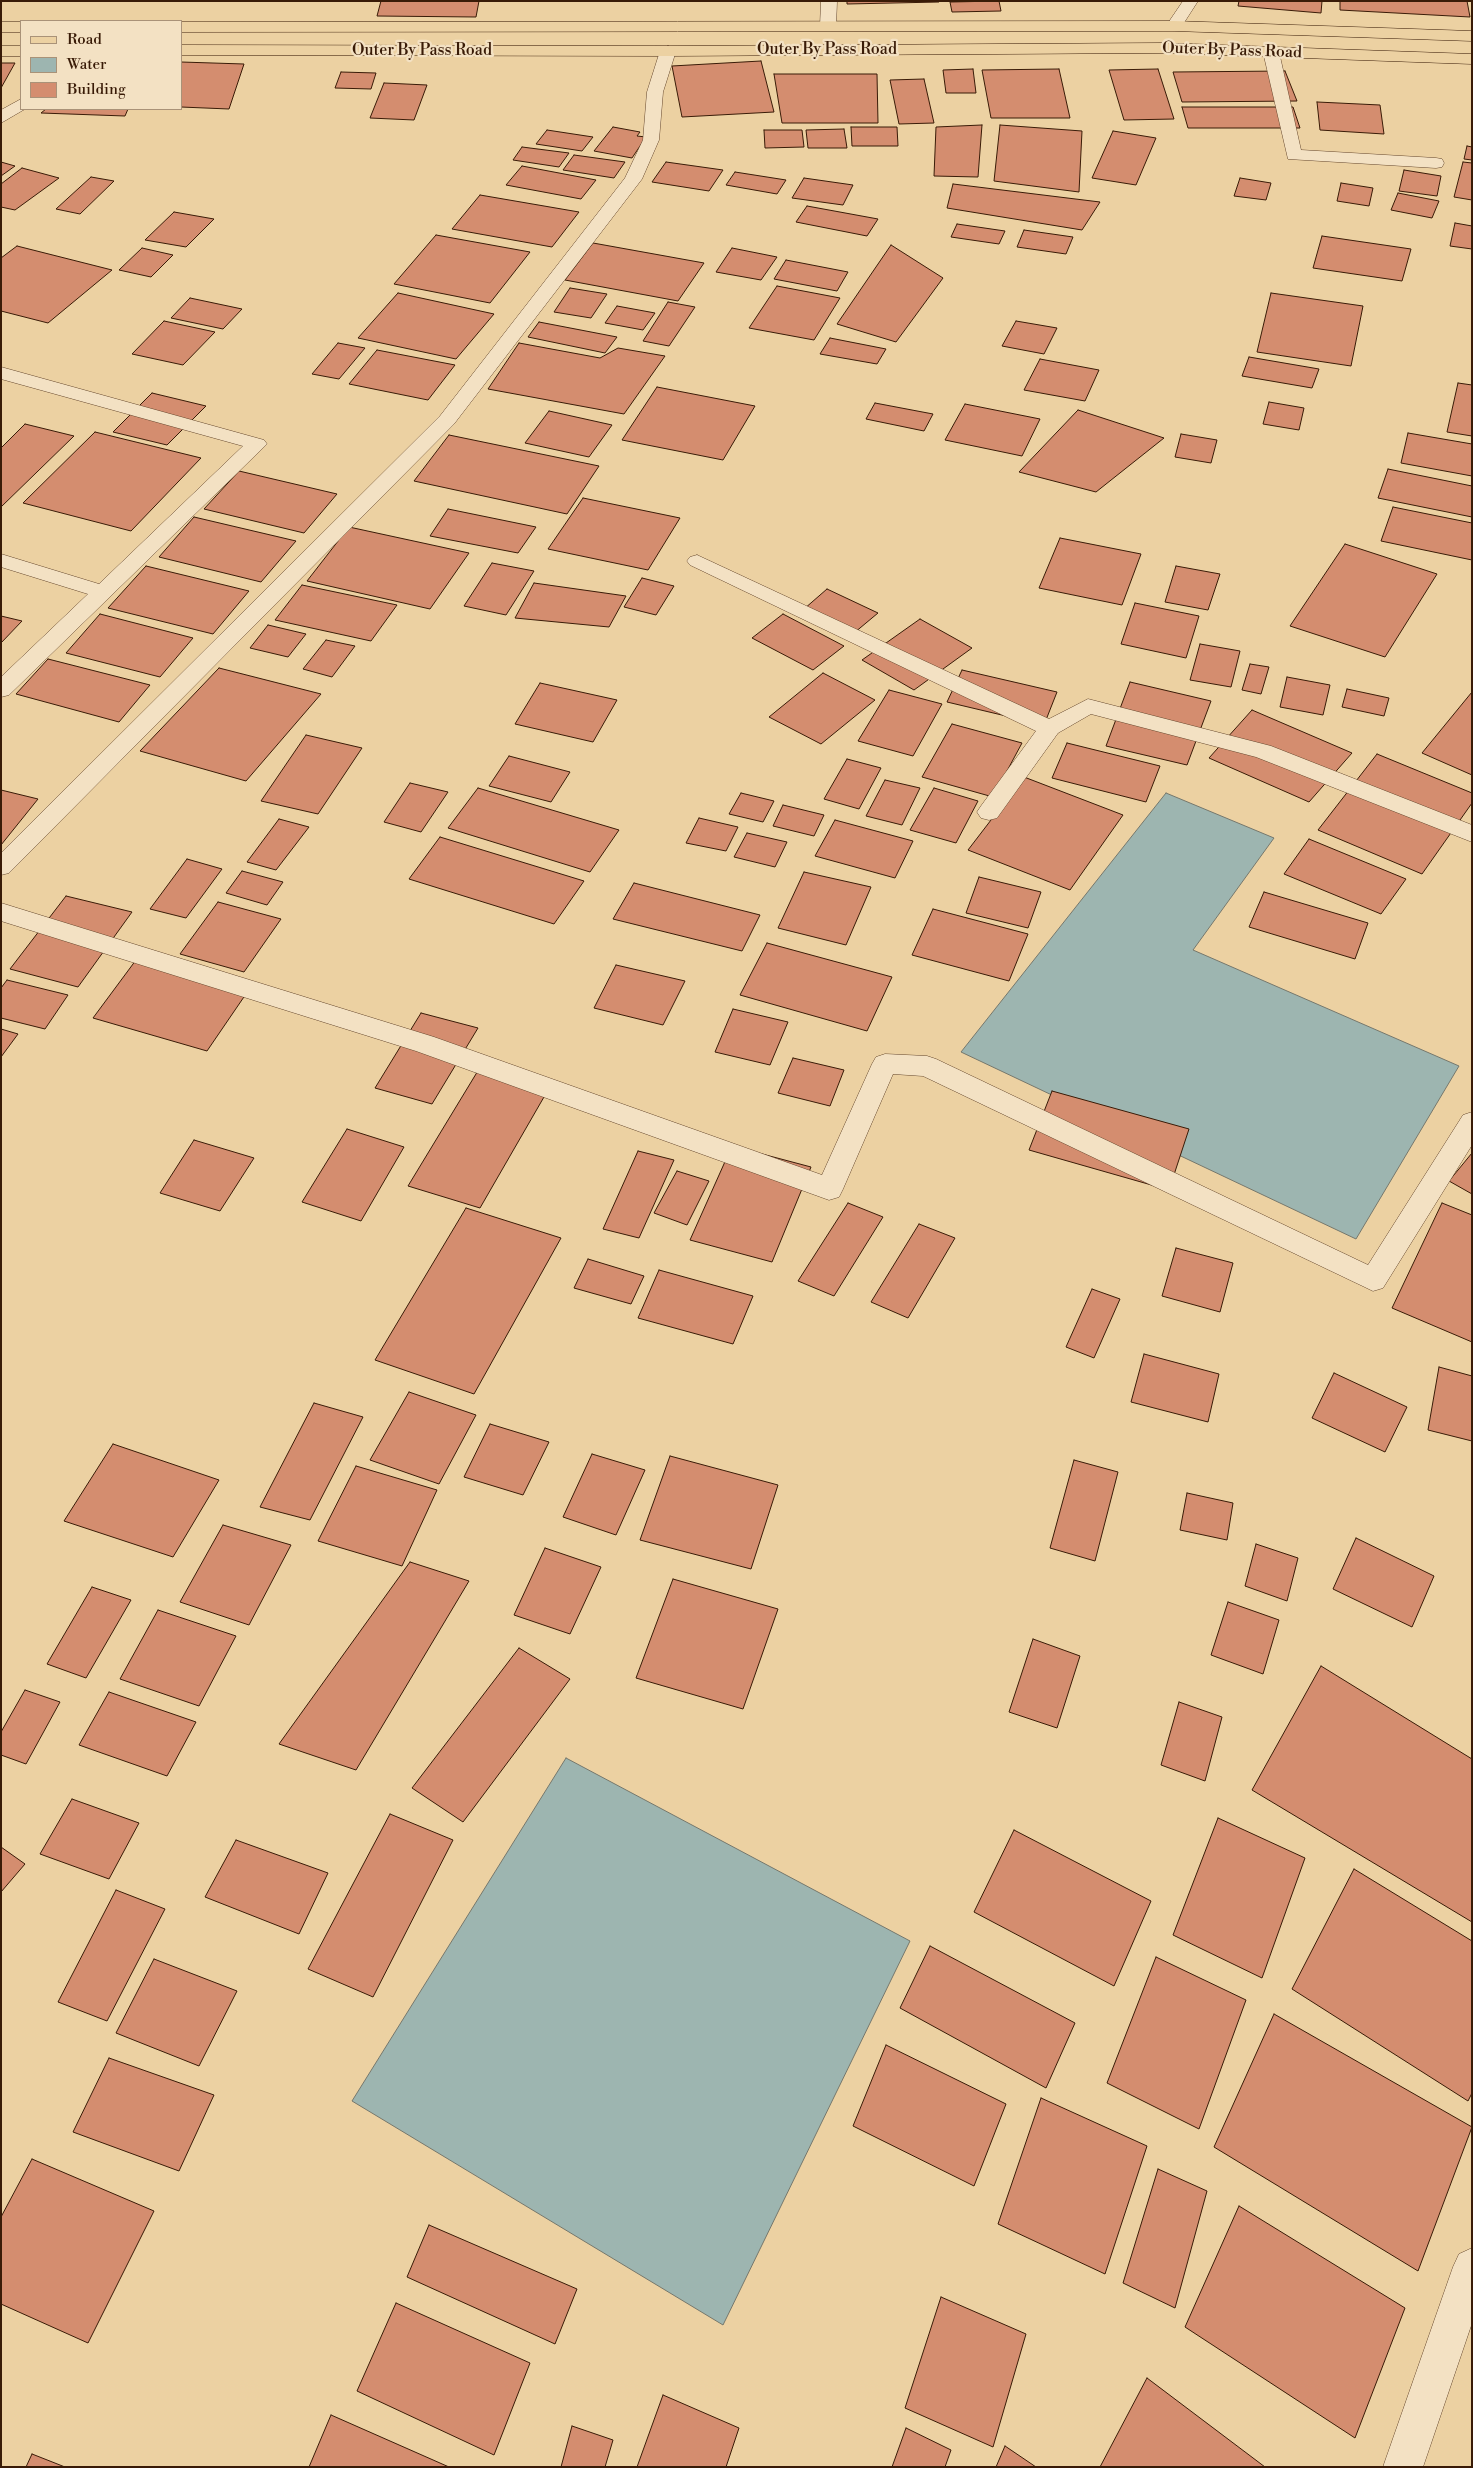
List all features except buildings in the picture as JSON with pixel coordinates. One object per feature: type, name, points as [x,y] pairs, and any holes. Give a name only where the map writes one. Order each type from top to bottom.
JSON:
[{"type":"main road","name":"Outer By Pass Road","points":[[182,27],[1174,26],[1472,36]]},
{"type":"main road","points":[[1,27],[20,27]]},
{"type":"main road","name":"Outer By Pass Road","points":[[182,50],[668,51],[1162,48],[1472,59]]},
{"type":"main road","points":[[1,51],[20,51]]},
{"type":"street","points":[[828,26],[829,1]]},
{"type":"street","points":[[1174,26],[1192,1]]},
{"type":"street","points":[[1,867],[447,420],[633,179],[651,140],[655,92],[668,51]]},
{"type":"street","points":[[1271,52],[1294,155],[1436,163]]},
{"type":"street","points":[[1,118],[20,105]]},
{"type":"street","points":[[1,373],[256,444],[1,690]]},
{"type":"street","points":[[1,560],[104,592]]},
{"type":"street","points":[[697,560],[1050,728]]},
{"type":"street","points":[[989,812],[1050,728],[1088,706],[1263,751],[1472,834]]},
{"type":"street","points":[[1,912],[425,1044],[829,1189],[886,1064],[926,1066],[1373,1280],[1472,1122]]},
{"type":"street","points":[[1403,2467],[1472,2266]]},
{"type":"water","points":[[1166,793],[1274,838],[1193,950],[1459,1066],[1356,1239],[961,1052]]},
{"type":"water","points":[[566,1758],[910,1941],[723,2325],[352,2101]]}]
